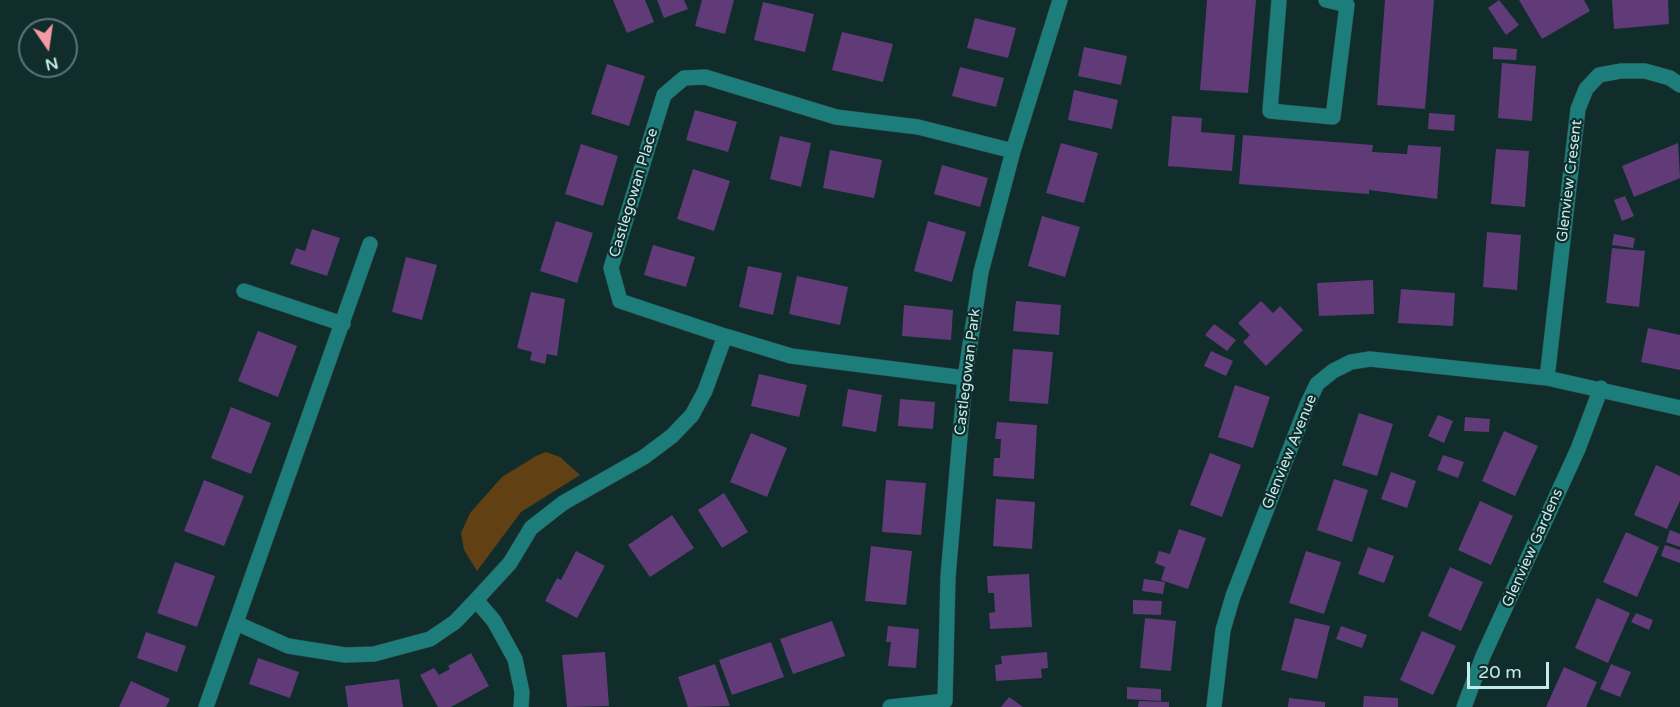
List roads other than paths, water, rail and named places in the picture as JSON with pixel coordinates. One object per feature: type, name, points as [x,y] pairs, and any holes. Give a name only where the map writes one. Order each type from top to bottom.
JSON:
[{"type":"street","name":"Castlegowan Park","points":[[890,707],[945,701],[948,577],[964,378],[981,272],[1013,151],[1060,0]]},
{"type":"street","points":[[1279,0],[1270,111],[1333,117],[1347,5],[1326,0]]},
{"type":"street","name":"Glenview Cresent","points":[[1547,378],[1578,109],[1586,89],[1599,75],[1621,71],[1646,71],[1670,78],[1680,85]]},
{"type":"street","name":"Castlegowan Place","points":[[964,378],[791,356],[725,336],[620,301],[611,268],[664,95],[684,78],[705,76],[836,117],[918,127],[1013,151]]},
{"type":"street","points":[[206,707],[370,244]]},
{"type":"street","points":[[244,291],[343,324]]},
{"type":"street","points":[[236,623],[288,646],[345,656],[374,654],[430,639],[455,622],[510,563],[531,528],[563,503],[644,457],[672,436],[692,415],[705,391],[725,336]]},
{"type":"street","name":"Glenview Avenue","points":[[1214,707],[1223,630],[1233,596],[1317,384],[1333,371],[1351,362],[1370,359],[1547,378],[1601,388],[1680,408]]},
{"type":"street","name":"Glenview Gardens","points":[[1464,707],[1483,656],[1578,449],[1601,388]]},
{"type":"street","points":[[476,600],[494,621],[515,659],[522,692],[521,707]]}]
